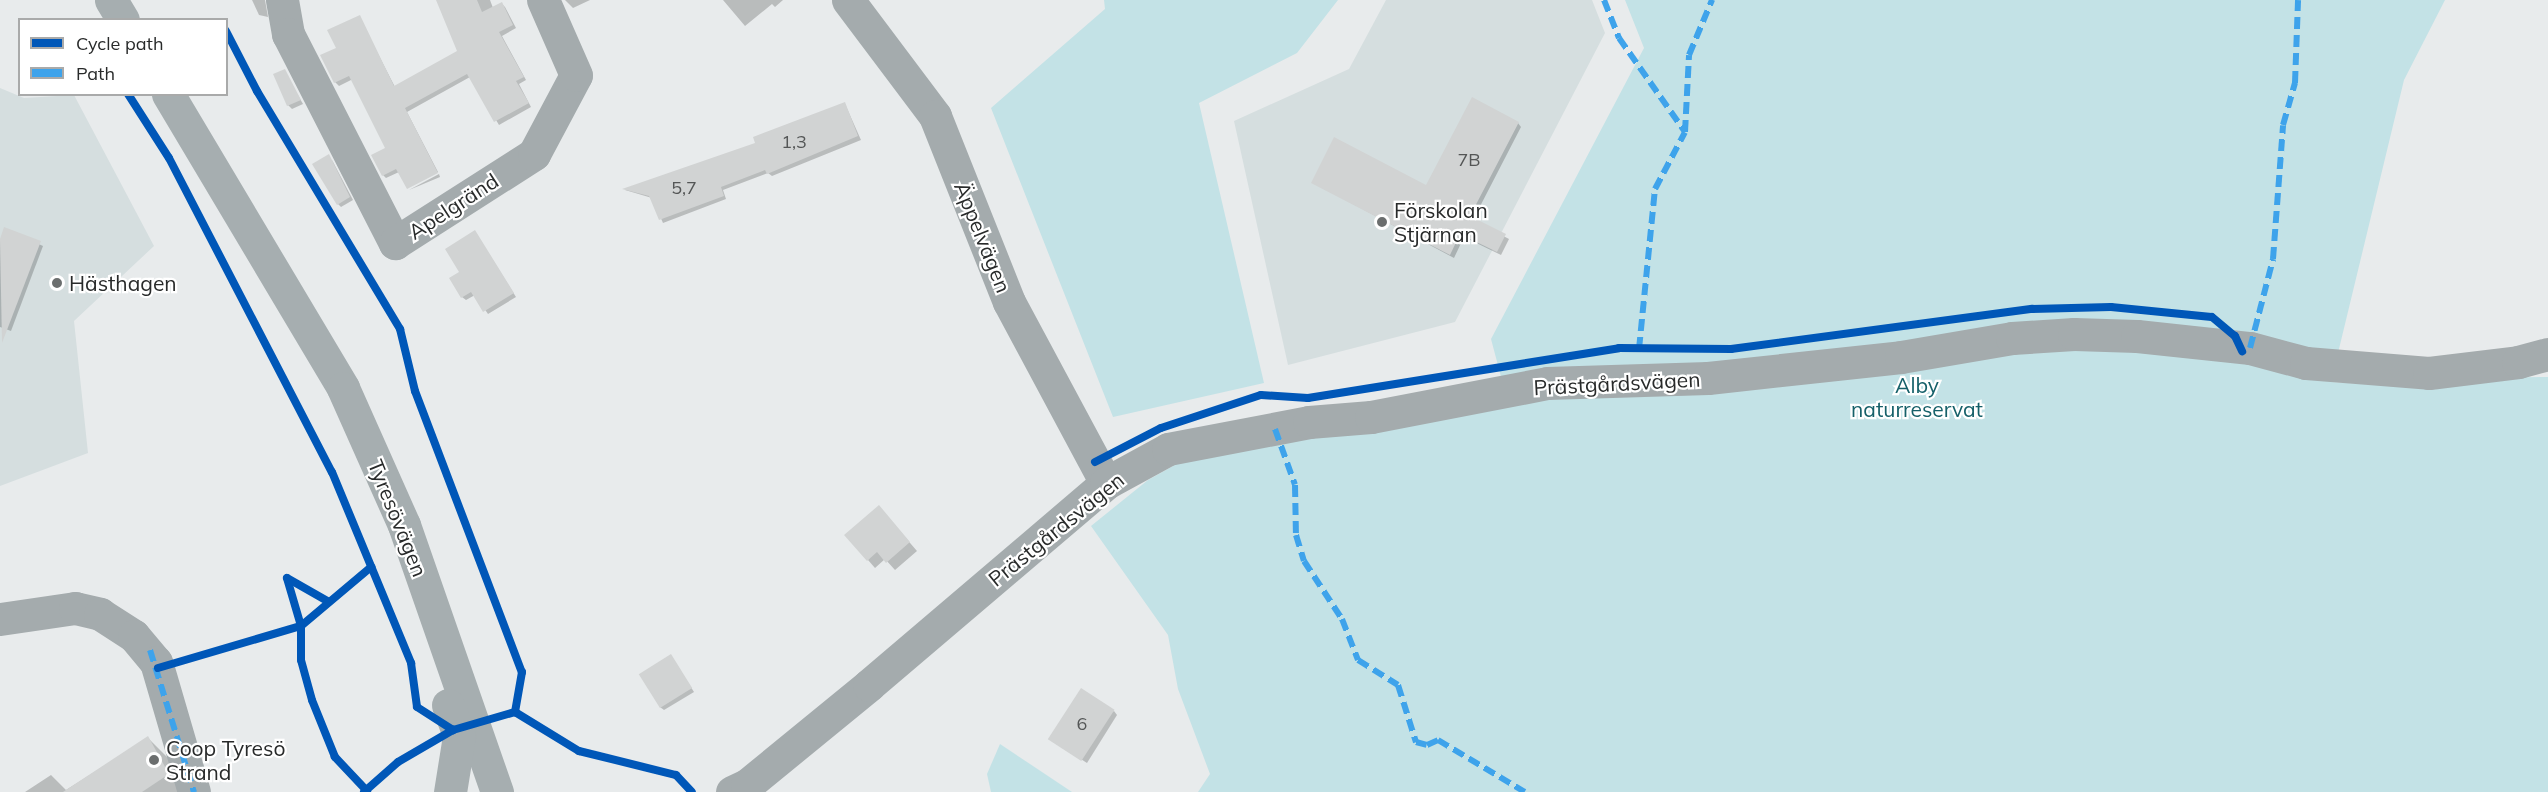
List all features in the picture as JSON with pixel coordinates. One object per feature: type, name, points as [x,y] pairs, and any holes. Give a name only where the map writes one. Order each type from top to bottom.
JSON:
[{"type":"main road","points":[[111,0],[122,18]]},
{"type":"main road","name":"Tyresövägen","points":[[169,96],[268,258],[342,388],[404,525],[497,792]]},
{"type":"main road","name":"Tyresövägen","points":[[268,258],[388,534],[459,736],[450,792]]},
{"type":"street","name":"Apelgränd","points":[[282,0],[288,34],[395,243],[534,154],[576,75],[543,0]]},
{"type":"street","name":"Äppelvägen","points":[[848,0],[935,116],[1009,302],[1106,483]]},
{"type":"street","name":"Prästgårdsvägen","points":[[732,792],[747,786],[1106,483],[1168,449],[1309,422],[1371,417],[1547,383],[1708,378],[1901,357],[2012,338],[2074,334],[2137,336],[2250,348],[2307,363],[2429,373],[2518,362],[2548,354]]},
{"type":"street","points":[[0,620],[75,608],[100,614],[134,636],[156,663],[194,792]]},
{"type":"shaded area","name":"Förskolan Stjärnan","points":[[1386,0],[1592,0],[1605,33],[1455,322],[1288,365],[1234,121],[1349,69]]},
{"type":"shaded area","name":"Hästhagen","points":[[0,88],[24,98],[75,96],[154,246],[74,321],[88,453],[0,486]]},
{"type":"green space","points":[[1104,0],[1338,0],[1297,53],[1199,103],[1264,383],[1113,417],[991,108],[1105,9]]},
{"type":"green space","name":"Alby naturreservat","points":[[1625,0],[2445,0],[2404,80],[2331,382],[2414,387],[2467,378],[2548,377],[2548,792],[1198,792],[1210,774],[1178,689],[1168,635],[1091,526],[1148,480],[1182,461],[1504,388],[1491,339],[1644,48]]},
{"type":"green space","points":[[1000,744],[1072,792],[991,792],[987,774]]},
{"type":"building","points":[[436,0],[477,0],[482,12],[502,2],[513,25],[499,32],[524,77],[516,81],[529,103],[494,122],[467,74],[405,108],[438,173],[407,189],[396,169],[382,176],[371,155],[385,148],[349,76],[334,83],[320,55],[336,48],[327,30],[360,15],[394,86],[457,51]]},
{"type":"building","points":[[285,69],[301,100],[287,106],[273,74]]},
{"type":"building","points":[[1472,97],[1519,122],[1470,216],[1506,234],[1497,252],[1460,234],[1450,255],[1311,183],[1334,137],[1426,185]]},
{"type":"building","points":[[845,102],[858,136],[767,174],[765,170],[721,187],[724,196],[659,220],[649,196],[622,189],[755,143],[753,137]]},
{"type":"building","points":[[329,154],[350,197],[337,205],[312,164]]},
{"type":"building","points":[[4,227],[41,241],[2,343],[0,239]]},
{"type":"building","points":[[475,230],[514,293],[483,312],[471,292],[461,298],[449,278],[459,272],[445,249]]},
{"type":"building","points":[[879,505],[910,542],[886,563],[877,552],[867,561],[844,535]]},
{"type":"building","points":[[671,654],[692,688],[660,708],[639,674]]},
{"type":"building","points":[[1081,688],[1115,710],[1081,761],[1048,739]]},
{"type":"building","points":[[148,736],[169,774],[142,792],[63,792]]},
{"type":"marked path","points":[[1604,0],[1619,38],[1685,132]]},
{"type":"marked path","points":[[1639,349],[1655,189],[1685,132],[1689,55],[1712,0]]},
{"type":"marked path","points":[[2250,348],[2273,259],[2283,125],[2295,83],[2298,0]]},
{"type":"marked path","points":[[1275,429],[1295,485],[1296,535],[1304,561],[1342,619],[1358,660],[1398,685],[1416,742],[1427,745],[1438,740],[1525,792]]},
{"type":"marked path","points":[[150,650],[194,792]]},
{"type":"cycle path","points":[[228,35],[257,91],[400,329],[415,391],[522,672],[515,712],[579,751],[676,775],[692,792]]},
{"type":"cycle path","points":[[129,96],[169,158],[332,472],[411,663],[417,707],[453,730]]},
{"type":"cycle path","points":[[1095,462],[1161,428],[1261,395],[1308,398],[1619,348],[1731,349],[2032,309],[2111,307],[2212,317],[2235,336],[2242,351]]},
{"type":"cycle path","points":[[367,791],[335,757],[312,700],[301,660],[301,626],[371,567]]},
{"type":"cycle path","points":[[158,668],[301,626],[287,578],[329,602]]},
{"type":"cycle path","points":[[364,792],[398,762],[453,730],[515,712]]},
{"type":"place","name":"Förskolan Stjärnan","points":[[1382,222]]},
{"type":"place","name":"Hästhagen","points":[[57,283]]},
{"type":"place","name":"Coop Tyresö Strand","points":[[154,760]]}]
